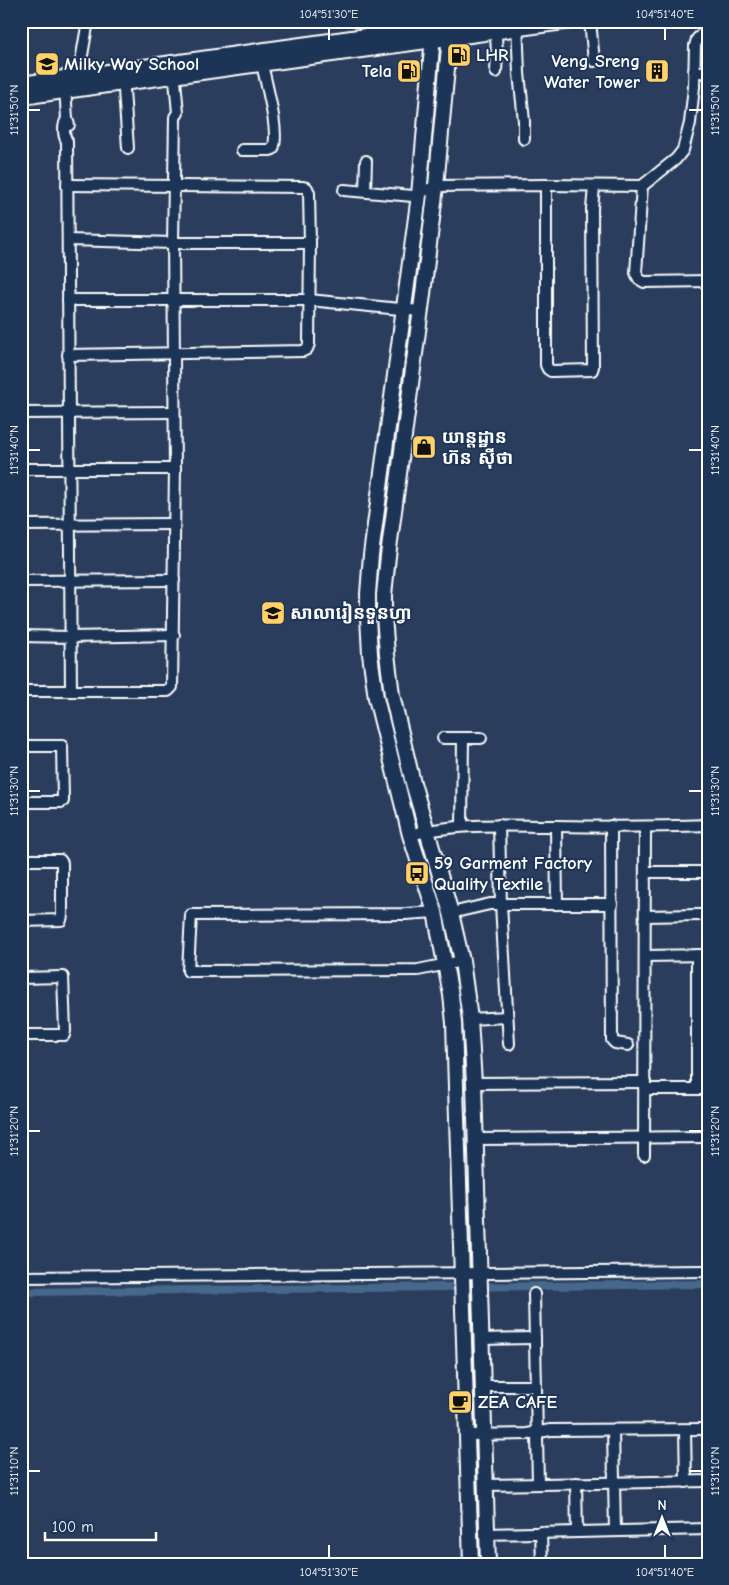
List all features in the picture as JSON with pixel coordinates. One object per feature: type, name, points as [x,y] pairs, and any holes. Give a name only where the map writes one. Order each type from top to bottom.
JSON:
[{"type":"main road","points":[[447,32],[474,21]]},
{"type":"main road","points":[[21,84],[65,84],[171,70],[401,32],[430,34],[495,26],[571,21]]},
{"type":"main road","points":[[80,82],[124,82],[171,70],[262,64],[401,32]]},
{"type":"main road","points":[[447,32],[449,47],[436,186],[395,493],[384,616],[392,695],[426,831],[452,913],[462,961],[470,1019],[474,1083],[488,1564]]},
{"type":"main road","points":[[430,34],[432,48],[419,195],[369,576],[368,616],[370,654],[376,698],[410,835],[435,912],[452,995],[471,1564]]},
{"type":"main road","points":[[21,97],[65,84]]},
{"type":"main road","points":[[369,576],[386,578]]},
{"type":"main road","points":[[370,654],[387,654]]},
{"type":"street","points":[[80,82],[81,62],[88,21]]},
{"type":"street","points":[[590,21],[594,61]]},
{"type":"street","points":[[518,25],[519,73],[524,138]]},
{"type":"street","points":[[495,26],[496,72]]},
{"type":"street","points":[[344,190],[413,196],[436,186],[642,186],[676,159],[683,150],[690,123],[695,46],[697,39],[708,28]]},
{"type":"street","points":[[242,150],[270,150],[274,147],[276,131],[262,64]]},
{"type":"street","points":[[21,691],[168,690],[172,687],[175,469],[175,118],[173,113],[171,70]]},
{"type":"street","points":[[694,71],[708,73]]},
{"type":"street","points":[[124,82],[128,148]]},
{"type":"street","points":[[65,84],[67,119],[64,123],[67,141],[71,691]]},
{"type":"street","points":[[365,191],[366,161]]},
{"type":"street","points":[[67,185],[303,187],[307,188],[309,193],[310,243],[307,349],[302,351],[68,355]]},
{"type":"street","points":[[546,185],[546,365],[548,369],[558,371],[592,370],[593,366],[592,209],[594,186]]},
{"type":"street","points":[[642,186],[636,273],[639,279],[644,282],[708,281]]},
{"type":"street","points":[[68,240],[174,243],[310,243]]},
{"type":"street","points":[[68,300],[309,300],[420,311]]},
{"type":"street","points":[[21,413],[174,412]]},
{"type":"street","points":[[21,469],[175,469]]},
{"type":"street","points":[[21,525],[174,524]]},
{"type":"street","points":[[21,581],[174,580]]},
{"type":"street","points":[[21,636],[174,635]]},
{"type":"street","points":[[443,738],[482,738]]},
{"type":"street","points":[[462,826],[463,738]]},
{"type":"street","points":[[21,746],[62,746],[63,801],[21,802]]},
{"type":"street","points":[[500,825],[500,904],[508,1044]]},
{"type":"street","points":[[410,835],[462,826],[645,827],[708,825]]},
{"type":"street","points":[[556,826],[557,904]]},
{"type":"street","points":[[611,826],[612,1040],[615,1043],[628,1045]]},
{"type":"street","points":[[644,1155],[645,827]]},
{"type":"street","points":[[21,860],[60,860],[62,863],[62,915],[60,920],[21,920]]},
{"type":"street","points":[[646,872],[708,872]]},
{"type":"street","points":[[452,913],[490,904],[612,904]]},
{"type":"street","points":[[435,912],[406,914],[191,915],[188,971],[418,970],[462,961]]},
{"type":"street","points":[[645,916],[700,915]]},
{"type":"street","points":[[697,955],[697,1089]]},
{"type":"street","points":[[645,956],[708,955]]},
{"type":"street","points":[[21,978],[63,977],[64,1035],[21,1035]]},
{"type":"street","points":[[470,1019],[507,1016]]},
{"type":"street","points":[[474,1083],[645,1085],[708,1089]]},
{"type":"street","points":[[475,1139],[644,1136],[708,1137]]},
{"type":"street","points":[[21,1277],[462,1284],[708,1271]]},
{"type":"street","points":[[534,1294],[538,1484]]},
{"type":"street","points":[[481,1339],[535,1338]]},
{"type":"street","points":[[482,1386],[536,1386]]},
{"type":"street","points":[[467,1435],[526,1434],[551,1430],[708,1429]]},
{"type":"street","points":[[613,1430],[615,1531]]},
{"type":"street","points":[[685,1430],[686,1482]]},
{"type":"street","points":[[485,1485],[708,1481]]},
{"type":"street","points":[[576,1484],[577,1532]]},
{"type":"street","points":[[487,1534],[708,1529]]},
{"type":"street","points":[[541,1532],[542,1564]]},
{"type":"waterway","points":[[21,1292],[708,1284]]},
{"type":"place","name":"LHR","points":[[459,55]]},
{"type":"place","name":"Milky Way School","points":[[47,64]]},
{"type":"place","name":"Tela","points":[[409,71]]},
{"type":"place","name":"Veng Sreng Water Tower","points":[[657,71]]},
{"type":"place","name":"យាន្ដដ្ឋាន ហ៊ន ស៊ីថា","points":[[424,447]]},
{"type":"place","name":"សាលារៀនទួនហ្វា","points":[[273,613]]},
{"type":"place","name":"59 Garment Factory Quality Textile","points":[[417,873]]},
{"type":"place","name":"ZEA CAFE","points":[[460,1402]]}]
